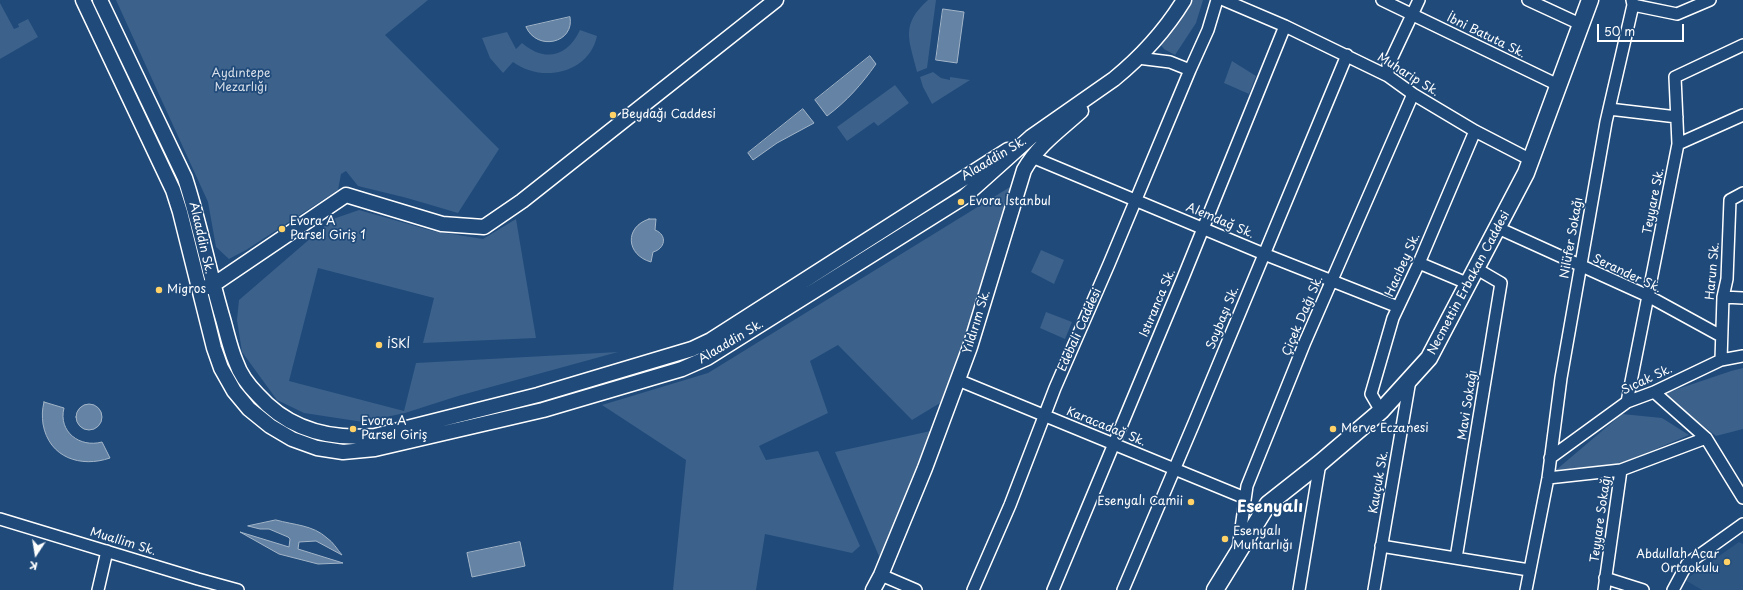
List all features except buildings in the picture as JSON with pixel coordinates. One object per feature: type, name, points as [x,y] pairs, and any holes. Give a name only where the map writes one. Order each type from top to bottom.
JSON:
[{"type":"main road","name":"Necmettin Erbakan Caddesi","points":[[1215,590],[1268,504],[1382,411],[1429,358],[1526,173],[1590,0]]},
{"type":"street","name":"Alaaddin Sk.","points":[[83,0],[173,190],[206,287],[236,363],[250,386],[268,407],[287,420],[309,429],[333,436],[355,438],[375,436],[538,395],[692,350],[711,340],[986,163],[1031,137]]},
{"type":"street","name":"Alaaddin Sk.","points":[[100,0],[185,178],[194,203],[214,348],[221,368],[234,391],[254,413],[270,426],[292,439],[317,448],[344,452],[375,449],[543,410],[682,369],[707,358],[964,198],[1031,137]]},
{"type":"street","points":[[206,287],[346,195],[442,224],[484,227],[522,201],[776,0]]},
{"type":"street","points":[[1138,58],[1156,40],[1184,0]]},
{"type":"street","name":"Edebali Caddesi","points":[[973,590],[1010,505],[1044,416],[1208,30],[1217,0]]},
{"type":"street","name":"Muharip Sk.","points":[[1224,0],[1285,26],[1388,76],[1413,94],[1475,131],[1531,160]]},
{"type":"street","name":"İbni Batuta Sk.","points":[[1382,0],[1558,85]]},
{"type":"street","points":[[1388,76],[1388,66],[1419,0]]},
{"type":"street","points":[[1528,0],[1580,24]]},
{"type":"street","points":[[1633,2],[1651,4],[1677,14],[1710,0]]},
{"type":"street","name":"Nilüfer Sokağı","points":[[1526,590],[1548,478],[1561,378],[1580,266],[1609,109],[1633,2]]},
{"type":"street","name":"Istıranca Sk.","points":[[1053,590],[1204,228],[1285,26]]},
{"type":"street","name":"Teyyare Sk.","points":[[1627,402],[1678,144],[1675,77],[1743,45]]},
{"type":"street","points":[[108,54],[122,46]]},
{"type":"street","name":"Soybaşı Sk.","points":[[1122,590],[1347,55]]},
{"type":"street","points":[[1138,58],[1170,62],[1190,70]]},
{"type":"street","name":"Yıldırım Sk.","points":[[1031,137],[1066,118],[1138,58]]},
{"type":"street","points":[[115,69],[131,63]]},
{"type":"street","name":"Çiçek Dağı Sk.","points":[[1237,554],[1247,486],[1252,471],[1305,342],[1413,94]]},
{"type":"street","points":[[1609,109],[1677,117]]},
{"type":"street","points":[[1678,144],[1743,115]]},
{"type":"street","name":"Yıldırım Sk.","points":[[873,590],[881,575],[925,468],[970,348],[1024,170],[1032,157],[1052,136],[1066,118]]},
{"type":"street","name":"Hacıbey Sk.","points":[[1382,411],[1371,394],[1393,318],[1419,262],[1475,131]]},
{"type":"street","name":"Alemdağ Sk.","points":[[1032,157],[1264,254],[1398,307]]},
{"type":"street","name":"Harun Sk.","points":[[1721,360],[1723,297],[1727,279],[1730,200],[1743,193]]},
{"type":"street","name":"Serander Sk.","points":[[1498,228],[1648,296],[1721,336]]},
{"type":"street","points":[[1419,262],[1469,284]]},
{"type":"street","name":"Mavi Sokağı","points":[[1456,558],[1501,283],[1477,269]]},
{"type":"street","points":[[1723,297],[1743,298]]},
{"type":"street","name":"Sıcak Sk.","points":[[1550,458],[1627,402],[1654,392],[1721,360],[1743,356]]},
{"type":"street","name":"Kauçuk Sk.","points":[[1374,590],[1411,378]]},
{"type":"street","name":"Karacadağ Sk.","points":[[958,380],[1245,498]]},
{"type":"street","points":[[1654,392],[1706,438],[1743,498]]},
{"type":"street","points":[[538,395],[543,410]]},
{"type":"street","points":[[522,399],[526,413]]},
{"type":"street","name":"Teyyare Sokağı","points":[[1604,590],[1621,470],[1706,438]]},
{"type":"street","points":[[1299,590],[1320,463]]},
{"type":"street","points":[[1548,478],[1621,470]]},
{"type":"street","name":"Muallim Sk.","points":[[0,518],[223,588],[238,590]]},
{"type":"street","points":[[1673,590],[1687,564],[1743,524]]},
{"type":"street","points":[[1381,546],[1529,570]]},
{"type":"street","points":[[98,590],[107,551]]},
{"type":"street","points":[[881,575],[916,590]]},
{"type":"street","points":[[1605,578],[1643,590]]},
{"type":"shaded area","points":[[943,9],[964,12],[957,63],[936,60]]},
{"type":"shaded area","points":[[570,17],[570,26],[567,33],[554,41],[546,42],[538,40],[531,35],[526,27]]},
{"type":"shaded area","points":[[870,56],[876,64],[854,92],[827,116],[815,100]]},
{"type":"shaded area","points":[[803,109],[814,123],[777,143],[753,160],[748,153]]},
{"type":"shaded area","points":[[649,219],[656,219],[655,230],[662,235],[663,238],[660,248],[653,252],[651,262],[637,253],[631,241],[635,228]]},
{"type":"shaded area","points":[[44,402],[64,408],[64,424],[72,436],[86,443],[102,442],[110,458],[99,461],[78,461],[68,458],[59,452],[46,436],[42,418]]},
{"type":"shaded area","points":[[89,404],[98,408],[102,417],[98,426],[89,430],[80,426],[76,417],[80,408]]},
{"type":"shaded area","points":[[276,520],[316,530],[331,542],[342,555],[316,541],[299,542],[298,549],[343,563],[318,564],[279,554],[240,532],[289,547],[290,539],[288,537],[269,529],[260,529],[248,526]]},
{"type":"shaded area","points":[[520,542],[525,566],[472,577],[467,553]]},
{"type":"shaded area","name":"Abdullah Acar Ortaokulu","points":[[1739,542],[1743,544],[1743,590],[1702,590],[1685,580]]},
{"type":"green space","name":"Aydıntepe Mezarlığı","points":[[116,0],[428,0],[385,35],[499,149],[458,213],[358,186],[346,171],[341,174],[338,190],[246,250],[229,259],[216,247],[208,202]]},
{"type":"green space","points":[[928,0],[936,0],[927,68],[917,72],[911,50],[909,33],[910,25],[913,17]]},
{"type":"green space","points":[[1191,0],[1203,0],[1196,23],[1175,55],[1164,49],[1160,44]]},
{"type":"green space","points":[[0,3],[14,29],[19,27],[18,24],[28,19],[38,37],[0,59]]},
{"type":"green space","points":[[580,30],[597,36],[592,49],[584,59],[574,66],[562,71],[550,73],[537,72],[524,68],[513,62],[503,73],[490,58],[482,38],[507,32],[516,49],[522,43],[539,53],[547,55],[555,54],[569,46]]},
{"type":"green space","points":[[1232,61],[1256,76],[1249,94],[1224,83]]},
{"type":"green space","points":[[933,72],[941,78],[950,80],[950,77],[970,80],[932,104],[923,87],[920,77]]},
{"type":"green space","points":[[895,85],[909,103],[878,126],[874,122],[847,141],[837,127]]},
{"type":"green space","points":[[1010,187],[1010,198],[945,400],[912,420],[838,345],[810,361],[828,413],[759,446],[766,460],[818,451],[860,546],[852,553],[765,534],[756,590],[673,590],[686,460],[602,405],[708,373]]},
{"type":"green space","points":[[359,210],[433,231],[483,239],[516,219],[536,338],[423,343],[434,298],[318,268],[289,381],[404,411],[416,363],[618,352],[458,396],[405,413],[363,422],[304,413],[277,400],[242,352],[237,320],[239,300],[333,219]]},
{"type":"green space","points":[[1041,250],[1064,260],[1054,284],[1031,272]]},
{"type":"green space","points":[[1046,312],[1072,322],[1065,339],[1040,328]]},
{"type":"green space","points":[[1743,368],[1743,429],[1716,436],[1663,394],[1731,371]]},
{"type":"green space","points":[[1622,414],[1662,418],[1689,435],[1618,465],[1556,470]]},
{"type":"green space","points":[[935,430],[881,561],[835,452]]},
{"type":"place","name":"Beydağı Caddesi","points":[[613,115]]},
{"type":"place","name":"Evora İstanbul","points":[[961,202]]},
{"type":"place","name":"Evora A Parsel Giriş 1","points":[[282,229]]},
{"type":"place","name":"Migros","points":[[159,290]]},
{"type":"place","name":"İSKİ","points":[[379,345]]},
{"type":"place","name":"Evora A Parsel Giriş","points":[[353,429]]},
{"type":"place","name":"Merve Eczanesi","points":[[1333,429]]},
{"type":"place","name":"Esenyalı Camii","points":[[1191,502]]},
{"type":"place","name":"Esenyalı Muhtarlığı","points":[[1225,539]]},
{"type":"place","name":"Abdullah Acar Ortaokulu","points":[[1727,562]]},
{"type":"district","name":"Esenyalı","points":[[1270,508]]}]
